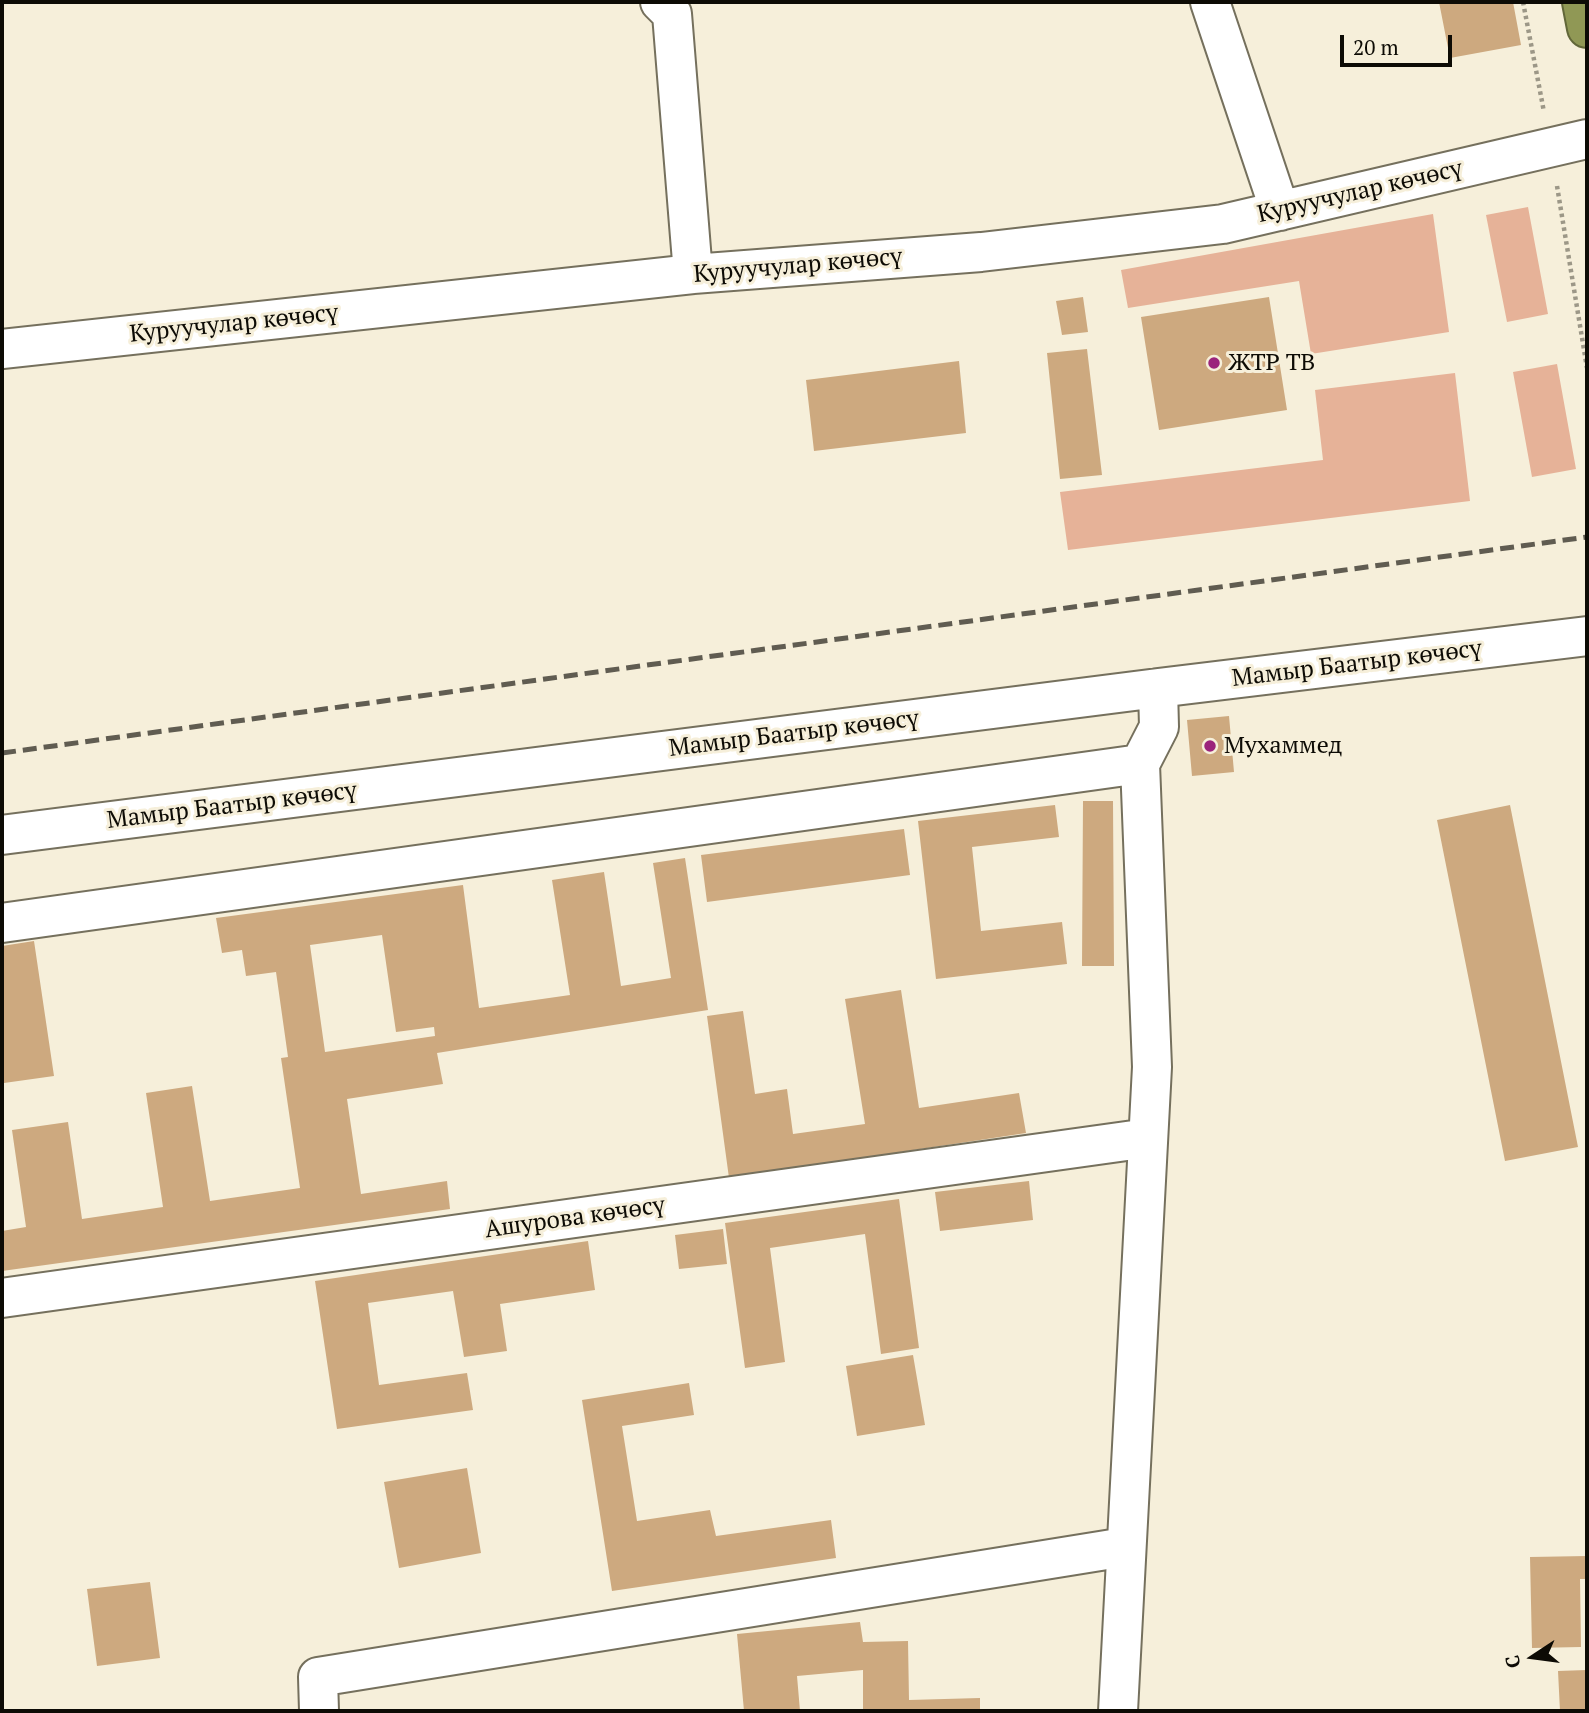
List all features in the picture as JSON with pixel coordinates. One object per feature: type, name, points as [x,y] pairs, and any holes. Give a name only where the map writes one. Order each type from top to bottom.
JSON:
[{"type":"highway","points":[[1582,2],[1587,28]]},
{"type":"street","points":[[660,2],[672,14],[694,275]]},
{"type":"street","points":[[1210,2],[1280,211]]},
{"type":"street","name":"Куруучулар көчөсү","points":[[2,349],[694,275],[981,252],[1223,224],[1587,139]]},
{"type":"street","name":"Мамыр Баатыр көчөсү","points":[[2,835],[1587,636]]},
{"type":"street","points":[[1118,1711],[1152,1067],[1140,764],[1159,727],[1158,688]]},
{"type":"street","points":[[2,923],[1140,764]]},
{"type":"street","name":"Ашурова көчөсү","points":[[2,1298],[1148,1138]]},
{"type":"street","points":[[318,1711],[318,1677],[1125,1547]]},
{"type":"shaded area","points":[[1528,207],[1548,314],[1507,322],[1486,215]]},
{"type":"shaded area","points":[[1433,214],[1449,332],[1311,354],[1299,281],[1128,308],[1121,270]]},
{"type":"shaded area","points":[[1557,364],[1576,469],[1532,477],[1513,372]]},
{"type":"shaded area","points":[[1455,373],[1470,501],[1068,550],[1060,492],[1323,460],[1315,390]]},
{"type":"building","points":[[1439,2],[1513,2],[1521,45],[1450,58]]},
{"type":"building","points":[[1083,297],[1088,332],[1062,335],[1056,301]]},
{"type":"building","name":"ЖТР ТВ","points":[[1269,297],[1287,410],[1159,430],[1141,317]]},
{"type":"building","points":[[1087,349],[1102,475],[1060,479],[1047,353]]},
{"type":"building","points":[[959,361],[966,433],[814,451],[806,380]]},
{"type":"building","name":"Мухаммед","points":[[1229,716],[1234,772],[1192,776],[1187,720]]},
{"type":"building","points":[[1083,801],[1113,801],[1114,966],[1082,966]]},
{"type":"building","points":[[1055,805],[1059,837],[972,847],[981,931],[1062,922],[1067,964],[936,979],[918,821]]},
{"type":"building","points":[[1510,805],[1578,1147],[1505,1161],[1437,820]]},
{"type":"building","points":[[904,829],[910,875],[707,902],[701,855]]},
{"type":"building","points":[[685,858],[708,1010],[437,1053],[443,1084],[347,1099],[361,1194],[447,1181],[450,1209],[2,1271],[2,1231],[26,1227],[12,1130],[68,1122],[82,1219],[163,1207],[146,1093],[192,1086],[210,1201],[300,1188],[281,1058],[288,1057],[276,972],[246,976],[242,950],[222,953],[216,918],[463,885],[479,1008],[570,995],[552,880],[604,872],[621,986],[671,978],[653,863]],"holes":[[[382,935],[396,1032],[434,1027],[435,1036],[325,1052],[310,945]]]},
{"type":"building","points":[[34,941],[54,1076],[4,1083],[2,946]]},
{"type":"building","points":[[901,990],[919,1108],[1019,1093],[1026,1133],[729,1178],[707,1016],[743,1011],[755,1094],[787,1089],[793,1134],[865,1124],[845,999]]},
{"type":"building","points":[[1029,1181],[1033,1220],[940,1231],[935,1192]]},
{"type":"building","points":[[899,1199],[919,1348],[881,1354],[865,1234],[770,1248],[785,1362],[745,1368],[725,1223]]},
{"type":"building","points":[[723,1229],[727,1264],[679,1269],[675,1235]]},
{"type":"building","points":[[588,1241],[595,1290],[500,1304],[507,1351],[464,1357],[453,1291],[368,1303],[379,1385],[467,1373],[473,1410],[337,1429],[315,1281]]},
{"type":"building","points":[[913,1355],[925,1425],[857,1436],[846,1366]]},
{"type":"building","points":[[689,1383],[694,1415],[622,1426],[637,1521],[710,1510],[716,1536],[831,1520],[836,1558],[612,1591],[582,1400]]},
{"type":"building","points":[[467,1468],[481,1553],[399,1568],[384,1482]]},
{"type":"building","points":[[1587,1556],[1587,1579],[1580,1579],[1581,1647],[1532,1648],[1530,1557]]},
{"type":"building","points":[[150,1582],[160,1658],[97,1666],[87,1589]]},
{"type":"building","points":[[860,1622],[863,1642],[908,1641],[909,1700],[980,1698],[980,1711],[863,1711],[863,1670],[797,1676],[800,1711],[744,1711],[737,1634]]},
{"type":"building","points":[[1587,1670],[1587,1711],[1560,1711],[1558,1671]]},
{"type":"railway","points":[[2,753],[1587,537]]},
{"type":"place","name":"ЖТР ТВ","points":[[1214,363]]},
{"type":"place","name":"Мухаммед","points":[[1210,746]]}]
